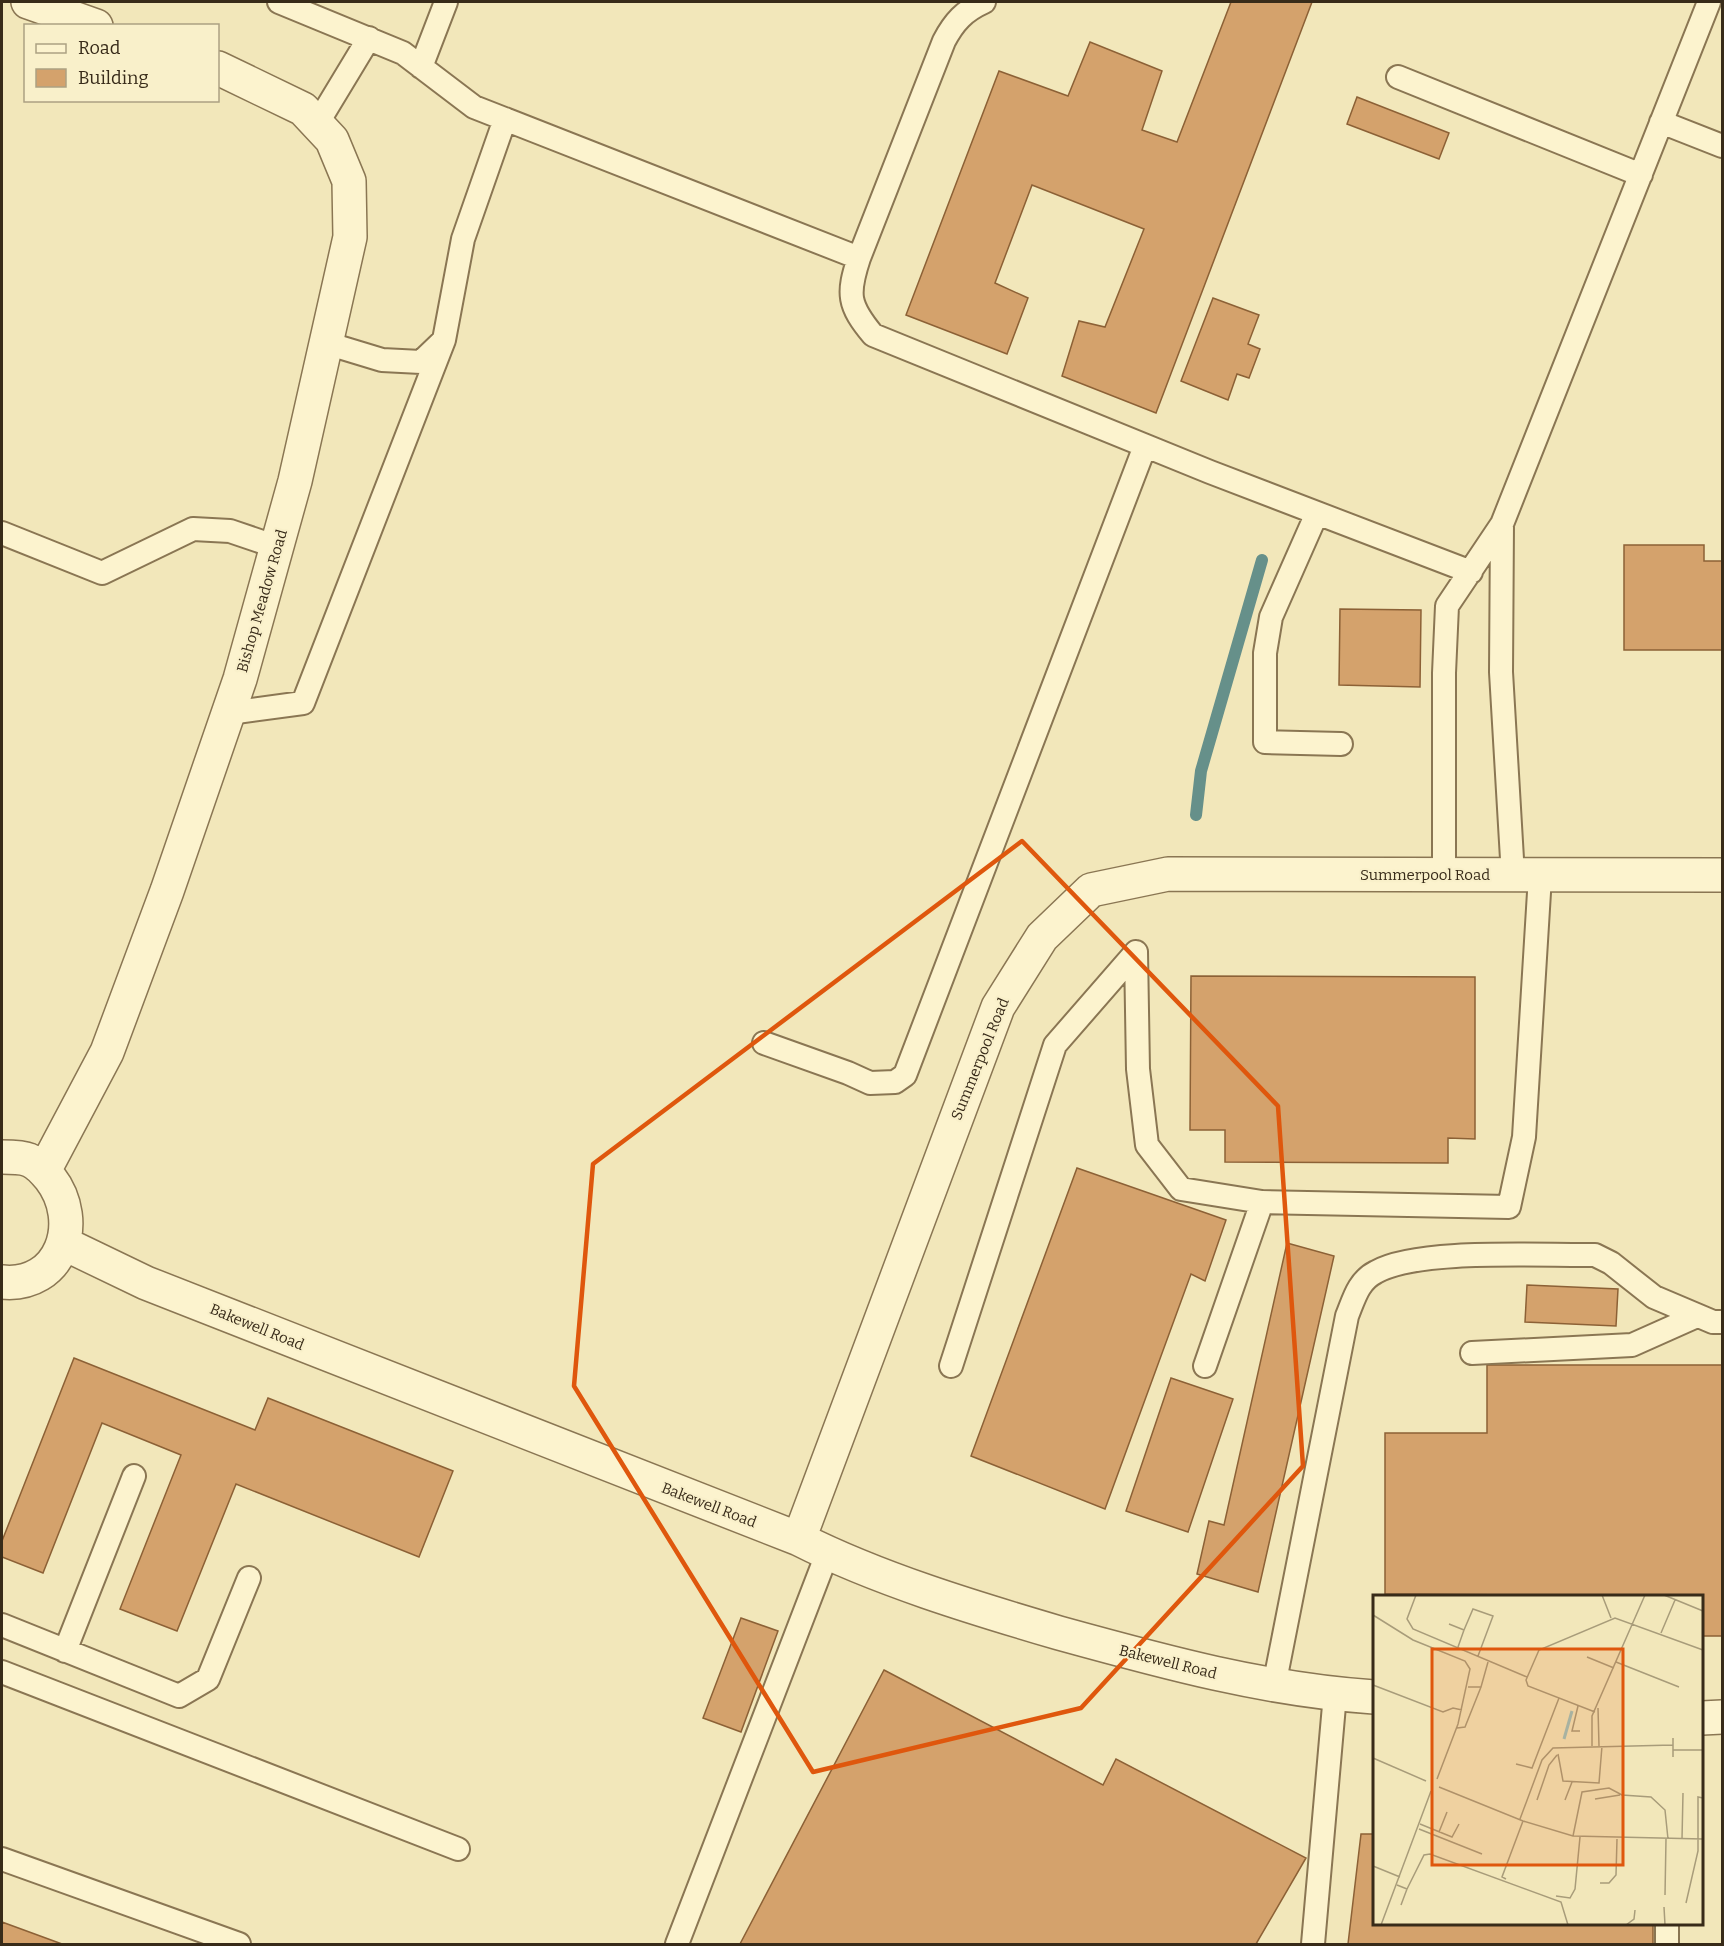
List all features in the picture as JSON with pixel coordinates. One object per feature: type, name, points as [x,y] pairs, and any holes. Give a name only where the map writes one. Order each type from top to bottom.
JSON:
[{"type":"street","points":[[28,2],[90,24]]},
{"type":"street","name":"Bishop Meadow Road","points":[[44,1171],[107,1052],[167,891],[229,713],[295,481],[350,237],[349,181],[332,140],[303,109],[219,68]]},
{"type":"street","name":"Summerpool Road","points":[[799,1539],[998,1007],[1042,937],[1091,890],[1168,874],[1526,876],[1722,874]]},
{"type":"street","points":[[2,1157],[29,1159],[44,1171],[62,1196],[68,1214],[65,1244],[48,1267],[32,1278],[14,1283],[2,1282]]},
{"type":"street","name":"Bakewell Road","points":[[65,1244],[146,1283],[799,1539],[828,1554],[990,1613],[1198,1671],[1274,1686],[1373,1697]]},
{"type":"street","points":[[1703,1718],[1722,1718]]},
{"type":"lane","points":[[279,2],[403,53],[474,107],[859,258]]},
{"type":"lane","points":[[422,67],[446,2]]},
{"type":"lane","points":[[984,2],[969,8],[954,22],[944,41],[859,258],[850,284],[851,302],[860,319],[873,334],[1145,446],[1471,572]]},
{"type":"lane","points":[[1444,874],[1446,606],[1502,524],[1709,2]]},
{"type":"lane","points":[[317,124],[369,38]]},
{"type":"lane","points":[[1398,77],[1641,175]]},
{"type":"lane","points":[[229,713],[303,703],[444,340],[463,239],[505,119]]},
{"type":"lane","points":[[1661,122],[1722,146]]},
{"type":"lane","points":[[326,342],[382,360],[422,362],[444,340]]},
{"type":"lane","points":[[764,1043],[848,1072],[870,1083],[895,1082],[905,1075],[1145,446]]},
{"type":"lane","points":[[1317,513],[1271,617],[1265,653],[1265,742],[1341,744]]},
{"type":"lane","points":[[951,1366],[1055,1045],[1136,952],[1138,1069],[1147,1145],[1181,1189],[1262,1202],[1509,1207],[1524,1137],[1526,876],[1501,672],[1502,524]]},
{"type":"lane","points":[[2,533],[102,573],[193,530],[230,531],[277,547]]},
{"type":"lane","points":[[1204,1366],[1262,1202]]},
{"type":"lane","points":[[1274,1686],[1347,1317],[1358,1287],[1375,1272],[1399,1263],[1443,1257],[1595,1255],[1611,1263],[1654,1297],[1713,1322],[1722,1322]]},
{"type":"lane","points":[[1472,1353],[1632,1345],[1697,1316]]},
{"type":"lane","points":[[65,1651],[135,1476]]},
{"type":"lane","points":[[677,1944],[828,1554]]},
{"type":"lane","points":[[2,1625],[179,1696],[208,1678],[249,1578]]},
{"type":"lane","points":[[2,1672],[458,1849]]},
{"type":"lane","points":[[1313,1944],[1335,1694]]},
{"type":"lane","points":[[2,1859],[239,1944]]},
{"type":"lane","points":[[1667,1925],[1667,1944]]},
{"type":"highlighted area","points":[[1022,841],[1278,1106],[1303,1466],[1081,1708],[813,1772],[574,1386],[593,1164]]},
{"type":"building","points":[[1231,2],[1312,2],[1156,413],[1062,376],[1079,321],[1105,327],[1144,229],[1032,185],[995,283],[1028,298],[1007,354],[906,315],[999,71],[1068,96],[1090,42],[1162,71],[1142,130],[1177,142]]},
{"type":"building","points":[[1357,97],[1449,133],[1439,159],[1347,124]]},
{"type":"building","points":[[1213,298],[1259,315],[1248,344],[1260,349],[1249,378],[1237,374],[1228,400],[1181,381]]},
{"type":"building","points":[[1624,545],[1704,545],[1704,561],[1722,561],[1722,650],[1624,650]]},
{"type":"building","points":[[1340,609],[1421,610],[1420,687],[1339,685]]},
{"type":"building","points":[[1191,976],[1475,977],[1475,1139],[1448,1138],[1448,1163],[1225,1162],[1225,1130],[1190,1130]]},
{"type":"building","points":[[1077,1168],[1226,1220],[1205,1281],[1191,1274],[1105,1509],[971,1456]]},
{"type":"building","points":[[1287,1243],[1334,1256],[1258,1592],[1197,1574],[1209,1521],[1224,1525]]},
{"type":"building","points":[[1527,1285],[1618,1289],[1616,1326],[1525,1322]]},
{"type":"building","points":[[74,1358],[255,1430],[268,1398],[453,1471],[419,1557],[236,1484],[177,1631],[120,1609],[181,1455],[102,1423],[43,1573],[2,1557],[2,1541]]},
{"type":"building","points":[[1487,1365],[1722,1365],[1722,1636],[1703,1636],[1703,1595],[1385,1594],[1385,1433],[1487,1433]]},
{"type":"building","points":[[1171,1378],[1233,1399],[1188,1532],[1126,1511]]},
{"type":"building","points":[[741,1618],[778,1631],[741,1732],[703,1718]]},
{"type":"building","points":[[884,1670],[1103,1785],[1116,1759],[1306,1858],[1256,1944],[740,1944]]},
{"type":"building","points":[[1361,1834],[1373,1834],[1373,1925],[1653,1925],[1653,1944],[1348,1944]]},
{"type":"building","points":[[2,1922],[62,1944],[2,1944]]},
{"type":"waterway","points":[[1196,815],[1201,771],[1262,560]]}]
